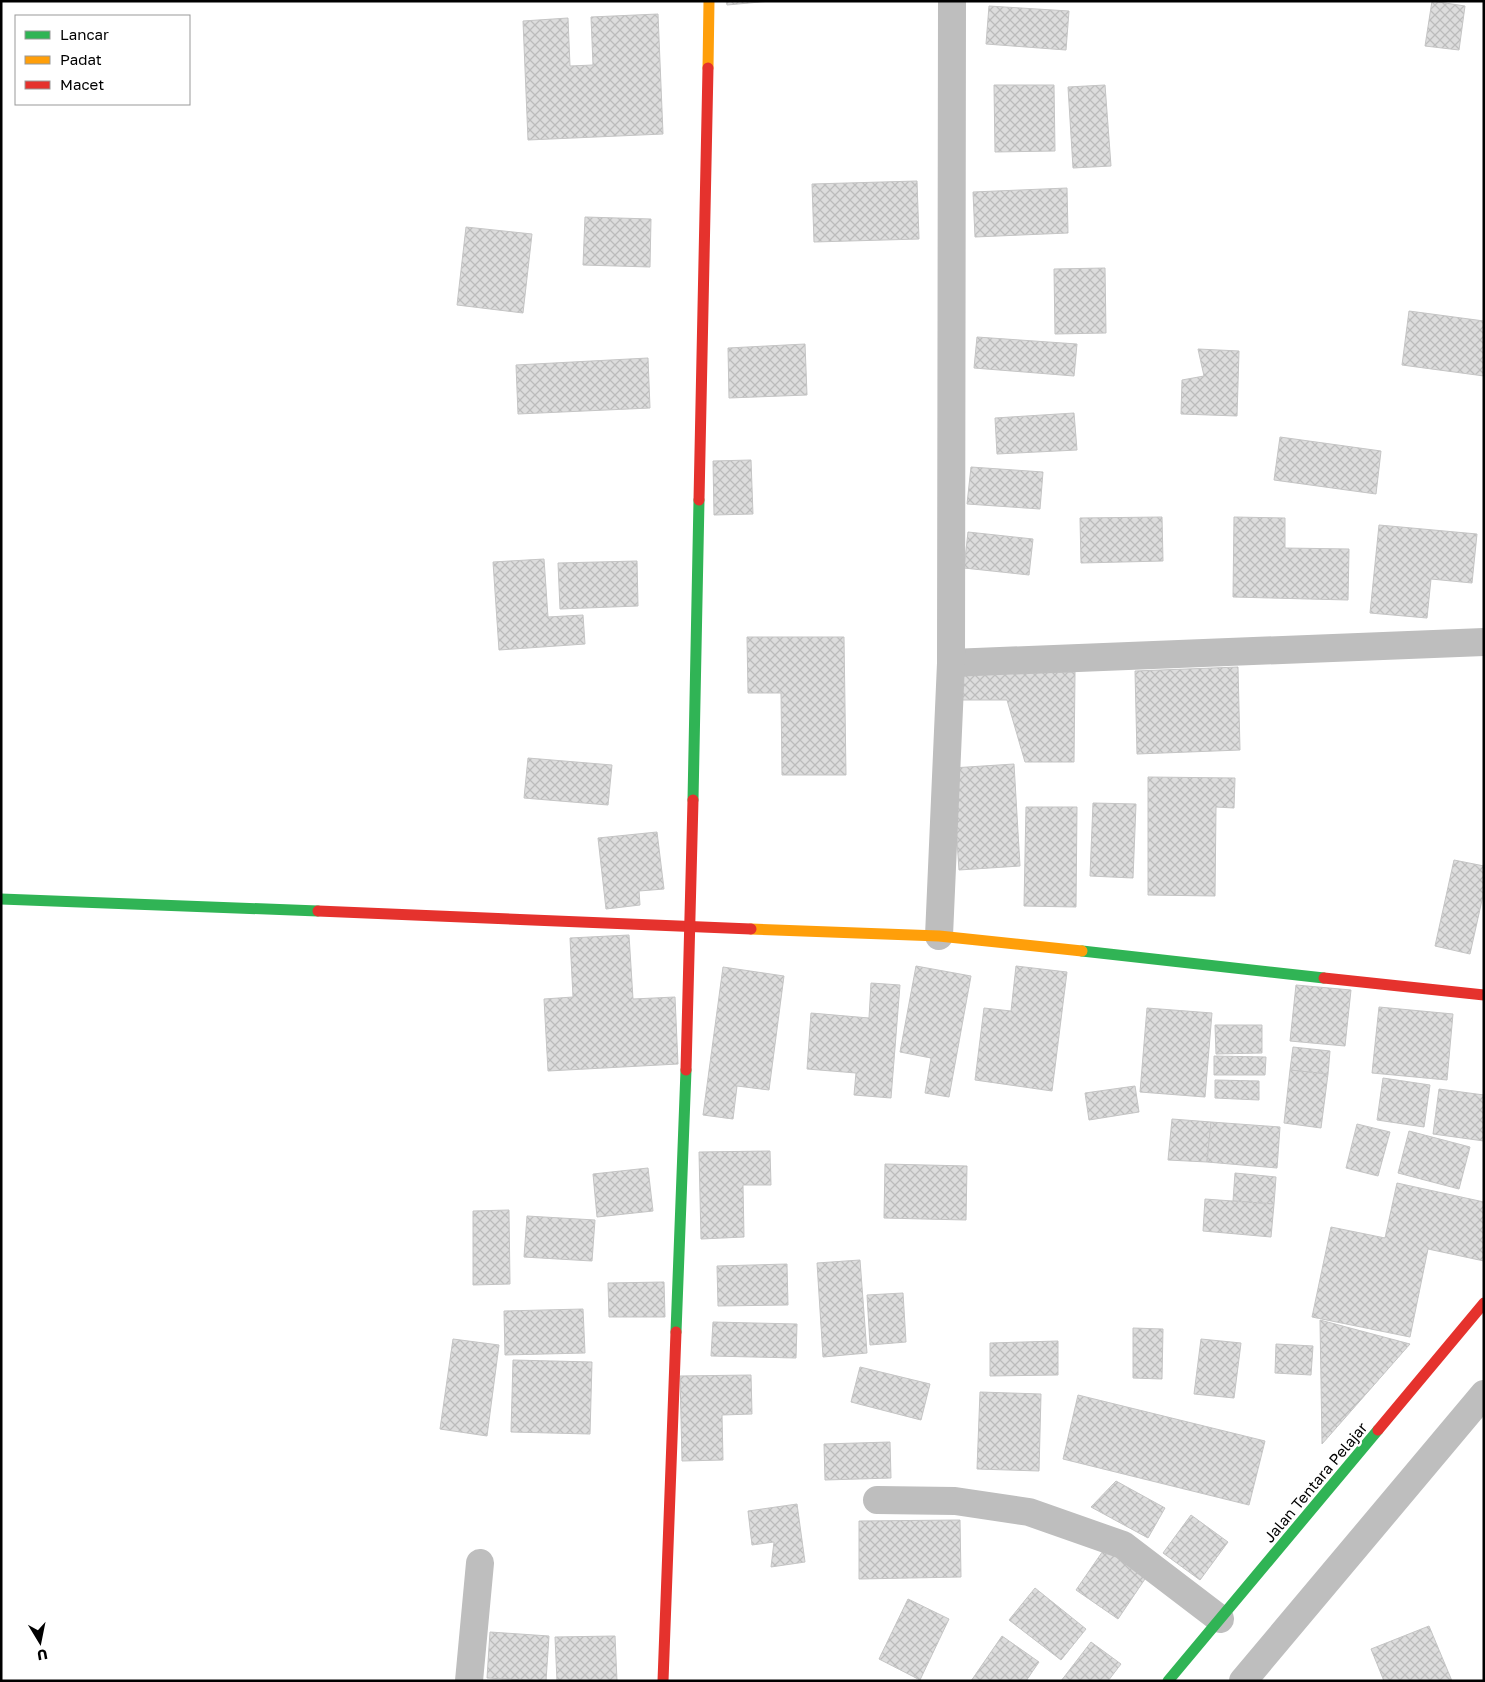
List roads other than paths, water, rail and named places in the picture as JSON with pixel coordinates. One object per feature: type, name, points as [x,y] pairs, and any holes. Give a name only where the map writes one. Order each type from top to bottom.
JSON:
[{"type":"street","points":[[662,1681],[692,925],[709,1]]},
{"type":"street","points":[[939,936],[951,663],[952,1]]},
{"type":"street","points":[[951,663],[1484,642]]},
{"type":"street","points":[[1,899],[939,936],[1484,994]]},
{"type":"street","name":"Jalan Tentara Pelajar","points":[[1168,1681],[1484,1303]]},
{"type":"street","points":[[1242,1681],[1484,1394]]},
{"type":"street","points":[[877,1500],[955,1501],[1029,1512],[1123,1546],[1220,1619]]},
{"type":"street","points":[[468,1681],[480,1563]]}]
